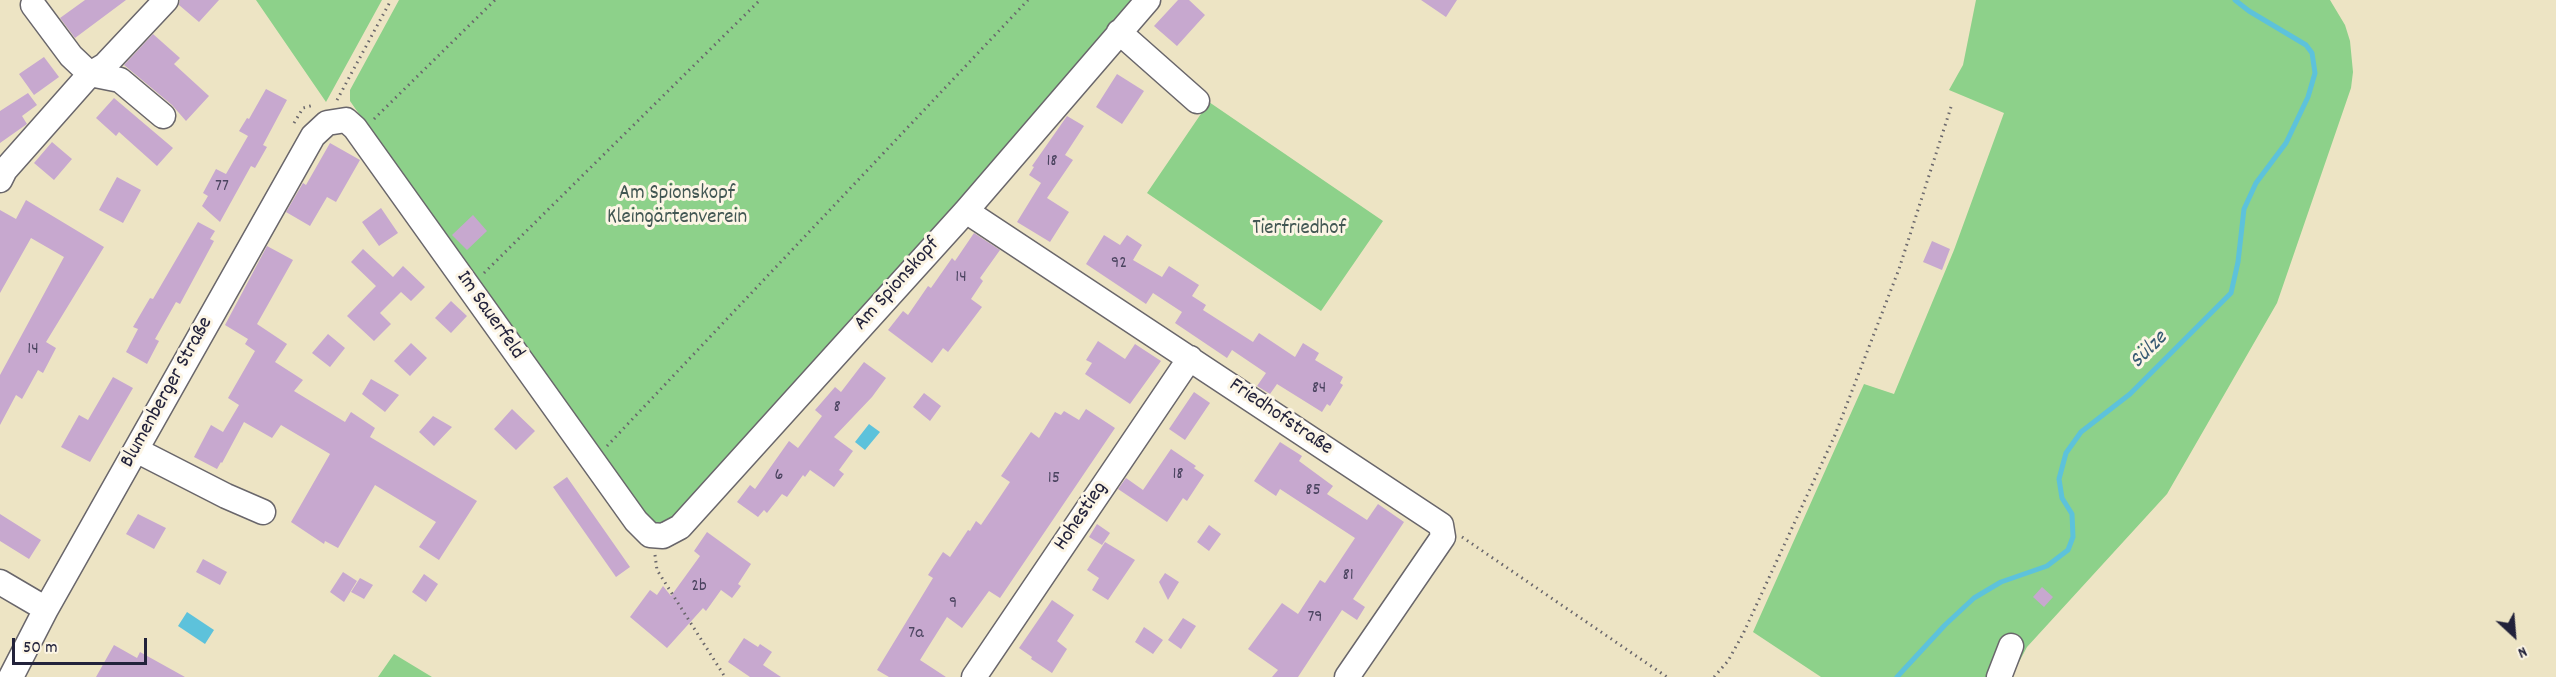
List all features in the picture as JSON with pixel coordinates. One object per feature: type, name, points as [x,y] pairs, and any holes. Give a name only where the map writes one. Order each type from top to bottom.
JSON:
[{"type":"street","points":[[0,180],[5,170],[90,74],[105,65],[166,0]]},
{"type":"street","name":"Am Spionskopf","points":[[657,537],[670,534],[680,527],[966,210],[1148,0]]},
{"type":"street","points":[[33,4],[71,56],[90,74],[120,80],[163,116]]},
{"type":"street","points":[[1119,32],[1197,101]]},
{"type":"street","name":"Im Sauerfeld","points":[[337,120],[349,122],[360,135],[636,521],[645,532],[657,537]]},
{"type":"street","name":"Blumenberger Straße","points":[[11,677],[46,609],[313,136],[327,123],[337,120]]},
{"type":"street","name":"Friedhofstraße","points":[[966,210],[1438,523],[1443,530]]},
{"type":"street","name":"Hohestieg","points":[[974,677],[1190,358]]},
{"type":"street","points":[[136,450],[226,496],[263,512]]},
{"type":"street","points":[[1347,677],[1443,537],[1443,530]]},
{"type":"street","points":[[0,582],[46,609]]},
{"type":"street","points":[[1999,677],[2011,646]]},
{"type":"path","points":[[337,120],[338,97],[391,0]]},
{"type":"path","points":[[360,135],[495,0]]},
{"type":"path","points":[[469,288],[760,0]]},
{"type":"path","points":[[593,462],[1028,0]]},
{"type":"path","points":[[1714,677],[1728,661],[1748,623],[1834,435],[1899,269],[1951,107]]},
{"type":"path","points":[[1443,530],[1464,538],[1667,677]]},
{"type":"path","points":[[657,537],[655,557],[657,570],[725,677]]},
{"type":"green space","points":[[256,0],[382,0],[326,102]]},
{"type":"green space","name":"Am Spionskopf Kleingärtenverein","points":[[399,0],[1135,0],[955,209],[682,514],[662,524],[656,524],[632,506],[350,101],[350,90]]},
{"type":"green space","points":[[1976,0],[2330,0],[2345,25],[2350,41],[2353,72],[2351,88],[2277,303],[2167,494],[2027,647],[2011,677],[1821,677],[1753,632],[1864,384],[1894,394],[1954,250],[2004,113],[1949,90],[1963,65]]},
{"type":"green space","name":"Tierfriedhof","points":[[1209,102],[1383,221],[1321,311],[1147,193]]},
{"type":"green space","points":[[394,654],[432,677],[378,677]]},
{"type":"water","points":[[869,424],[880,432],[865,450],[855,442]]},
{"type":"water","points":[[187,612],[214,630],[205,644],[178,626]]},
{"type":"building","points":[[85,0],[126,0],[75,38],[60,18]]},
{"type":"building","points":[[180,0],[219,0],[199,22],[179,5]]},
{"type":"building","points":[[1178,0],[1189,0],[1205,15],[1177,46],[1154,26]]},
{"type":"building","points":[[1421,0],[1457,0],[1446,17]]},
{"type":"building","points":[[153,34],[180,58],[174,64],[209,96],[186,121],[172,105],[124,65]]},
{"type":"building","points":[[44,57],[59,77],[34,95],[19,74]]},
{"type":"building","points":[[1117,74],[1144,91],[1122,124],[1096,107]]},
{"type":"building","points":[[266,89],[287,100],[263,145],[267,147],[255,168],[251,166],[220,222],[202,206],[208,196],[203,193],[216,169],[226,174],[248,136],[239,131],[247,118],[249,119]]},
{"type":"building","points":[[28,93],[37,105],[22,116],[27,124],[0,143],[0,111]]},
{"type":"building","points":[[114,98],[173,148],[157,166],[119,132],[116,136],[96,118]]},
{"type":"building","points":[[1067,116],[1084,126],[1065,155],[1073,160],[1047,198],[1069,212],[1050,242],[1017,222],[1041,183],[1029,175],[1034,167],[1032,166]]},
{"type":"building","points":[[52,142],[72,159],[54,180],[34,163]]},
{"type":"building","points":[[330,143],[360,160],[336,202],[327,197],[310,226],[286,212],[303,183],[306,185]]},
{"type":"building","points":[[117,177],[141,190],[123,223],[99,210]]},
{"type":"building","points":[[26,200],[104,247],[46,342],[56,348],[43,373],[38,370],[22,399],[16,395],[0,425],[0,375],[64,257],[31,238],[0,293],[0,210],[16,219]]},
{"type":"building","points":[[381,208],[398,233],[379,246],[362,222]]},
{"type":"building","points":[[473,215],[487,231],[467,250],[452,235]]},
{"type":"building","points":[[198,222],[215,231],[210,239],[214,241],[180,304],[176,302],[155,339],[159,341],[147,364],[126,352],[138,329],[133,327],[150,298],[153,299]]},
{"type":"building","points":[[974,233],[1000,250],[980,278],[983,281],[971,299],[982,307],[948,352],[943,348],[932,363],[888,330],[903,311],[908,315],[928,286],[931,288],[952,258],[955,261]]},
{"type":"building","points":[[1104,235],[1120,245],[1127,235],[1142,245],[1133,260],[1162,277],[1169,266],[1199,285],[1192,296],[1206,305],[1203,310],[1253,342],[1259,333],[1295,357],[1303,343],[1319,353],[1315,360],[1343,377],[1340,383],[1343,385],[1330,406],[1327,404],[1322,412],[1277,384],[1270,394],[1257,386],[1266,373],[1232,350],[1227,358],[1175,323],[1182,312],[1153,293],[1146,304],[1086,264]]},
{"type":"building","points":[[1932,241],[1950,249],[1942,270],[1923,262]]},
{"type":"building","points":[[267,246],[293,260],[257,324],[287,344],[275,362],[303,380],[294,391],[345,422],[351,412],[375,428],[370,437],[477,501],[439,560],[419,547],[436,522],[375,485],[338,548],[325,541],[324,544],[291,522],[330,454],[281,425],[272,438],[244,422],[217,469],[194,457],[211,425],[223,432],[239,405],[228,398],[255,351],[245,344],[248,339],[225,325]]},
{"type":"building","points":[[363,249],[393,277],[403,266],[425,287],[411,301],[401,292],[380,313],[391,324],[374,341],[347,316],[376,286],[351,262]]},
{"type":"building","points":[[451,301],[467,316],[451,333],[435,318]]},
{"type":"building","points":[[328,334],[345,348],[330,367],[312,353]]},
{"type":"building","points":[[1098,341],[1125,359],[1135,344],[1161,361],[1130,404],[1085,374],[1092,363],[1086,360]]},
{"type":"building","points":[[411,343],[427,358],[410,376],[394,361]]},
{"type":"building","points":[[864,362],[886,378],[872,397],[834,437],[853,451],[839,470],[844,474],[834,487],[810,470],[805,477],[803,475],[787,497],[782,494],[767,513],[764,510],[758,517],[737,502],[750,485],[755,489],[789,441],[798,448],[822,416],[815,410],[835,387],[841,392]]},
{"type":"building","points":[[113,377],[133,388],[90,462],[61,447],[79,415],[88,420]]},
{"type":"building","points":[[371,379],[399,395],[385,412],[362,394]]},
{"type":"building","points":[[1194,392],[1210,403],[1185,440],[1169,429]]},
{"type":"building","points":[[924,393],[941,406],[930,421],[913,407]]},
{"type":"building","points":[[512,409],[535,431],[516,450],[494,429]]},
{"type":"building","points":[[1086,409],[1115,428],[1000,598],[989,591],[962,628],[947,617],[920,660],[946,677],[889,677],[877,670],[933,578],[928,575],[943,552],[950,557],[976,521],[981,525],[1010,482],[1001,476],[1031,432],[1039,438],[1055,412],[1061,415],[1064,411],[1079,420]]},
{"type":"building","points":[[433,416],[452,427],[434,446],[419,432]]},
{"type":"building","points":[[1280,442],[1302,456],[1299,461],[1333,486],[1327,494],[1367,520],[1378,504],[1404,522],[1353,599],[1365,607],[1357,620],[1342,610],[1298,677],[1272,677],[1278,670],[1248,649],[1282,603],[1298,614],[1320,580],[1325,583],[1355,538],[1280,489],[1276,496],[1254,481]]},
{"type":"building","points":[[1171,449],[1196,466],[1194,468],[1204,475],[1187,501],[1183,498],[1167,522],[1118,489],[1126,478],[1143,490]]},
{"type":"building","points":[[567,477],[630,567],[616,577],[553,487]]},
{"type":"building","points":[[0,514],[41,540],[29,559],[0,541]]},
{"type":"building","points":[[138,514],[166,528],[154,549],[126,534]]},
{"type":"building","points":[[1097,524],[1110,533],[1102,545],[1089,537]]},
{"type":"building","points":[[1209,525],[1221,534],[1209,551],[1197,542]]},
{"type":"building","points":[[707,532],[751,564],[738,584],[741,586],[732,598],[721,590],[706,611],[703,608],[667,648],[630,617],[650,590],[657,595],[663,586],[671,596],[700,556],[694,551]]},
{"type":"building","points":[[1105,542],[1135,560],[1108,600],[1092,590],[1099,578],[1087,570]]},
{"type":"building","points":[[203,559],[227,572],[220,585],[196,572]]},
{"type":"building","points":[[343,572],[357,581],[344,602],[330,592]]},
{"type":"building","points":[[1165,573],[1179,582],[1168,600],[1159,582]]},
{"type":"building","points":[[424,574],[438,584],[426,602],[412,592]]},
{"type":"building","points":[[360,578],[373,585],[364,599],[351,592]]},
{"type":"building","points":[[2042,587],[2053,597],[2044,607],[2033,597]]},
{"type":"building","points":[[1052,600],[1074,615],[1057,641],[1067,649],[1052,673],[1019,648]]},
{"type":"building","points":[[1183,618],[1196,626],[1181,649],[1168,640]]},
{"type":"building","points":[[1144,627],[1163,640],[1153,654],[1135,642]]},
{"type":"building","points":[[744,638],[772,652],[763,665],[781,677],[750,677],[728,662]]},
{"type":"building","points":[[114,645],[137,658],[140,652],[185,677],[96,677]]},
{"type":"waterway","name":"Sülze","points":[[1897,677],[1945,625],[1974,598],[2001,582],[2047,566],[2068,550],[2073,537],[2072,514],[2062,498],[2059,479],[2066,453],[2081,432],[2130,394],[2231,293],[2238,262],[2244,209],[2256,183],[2286,143],[2308,97],[2315,73],[2312,53],[2306,45],[2235,0]]}]
